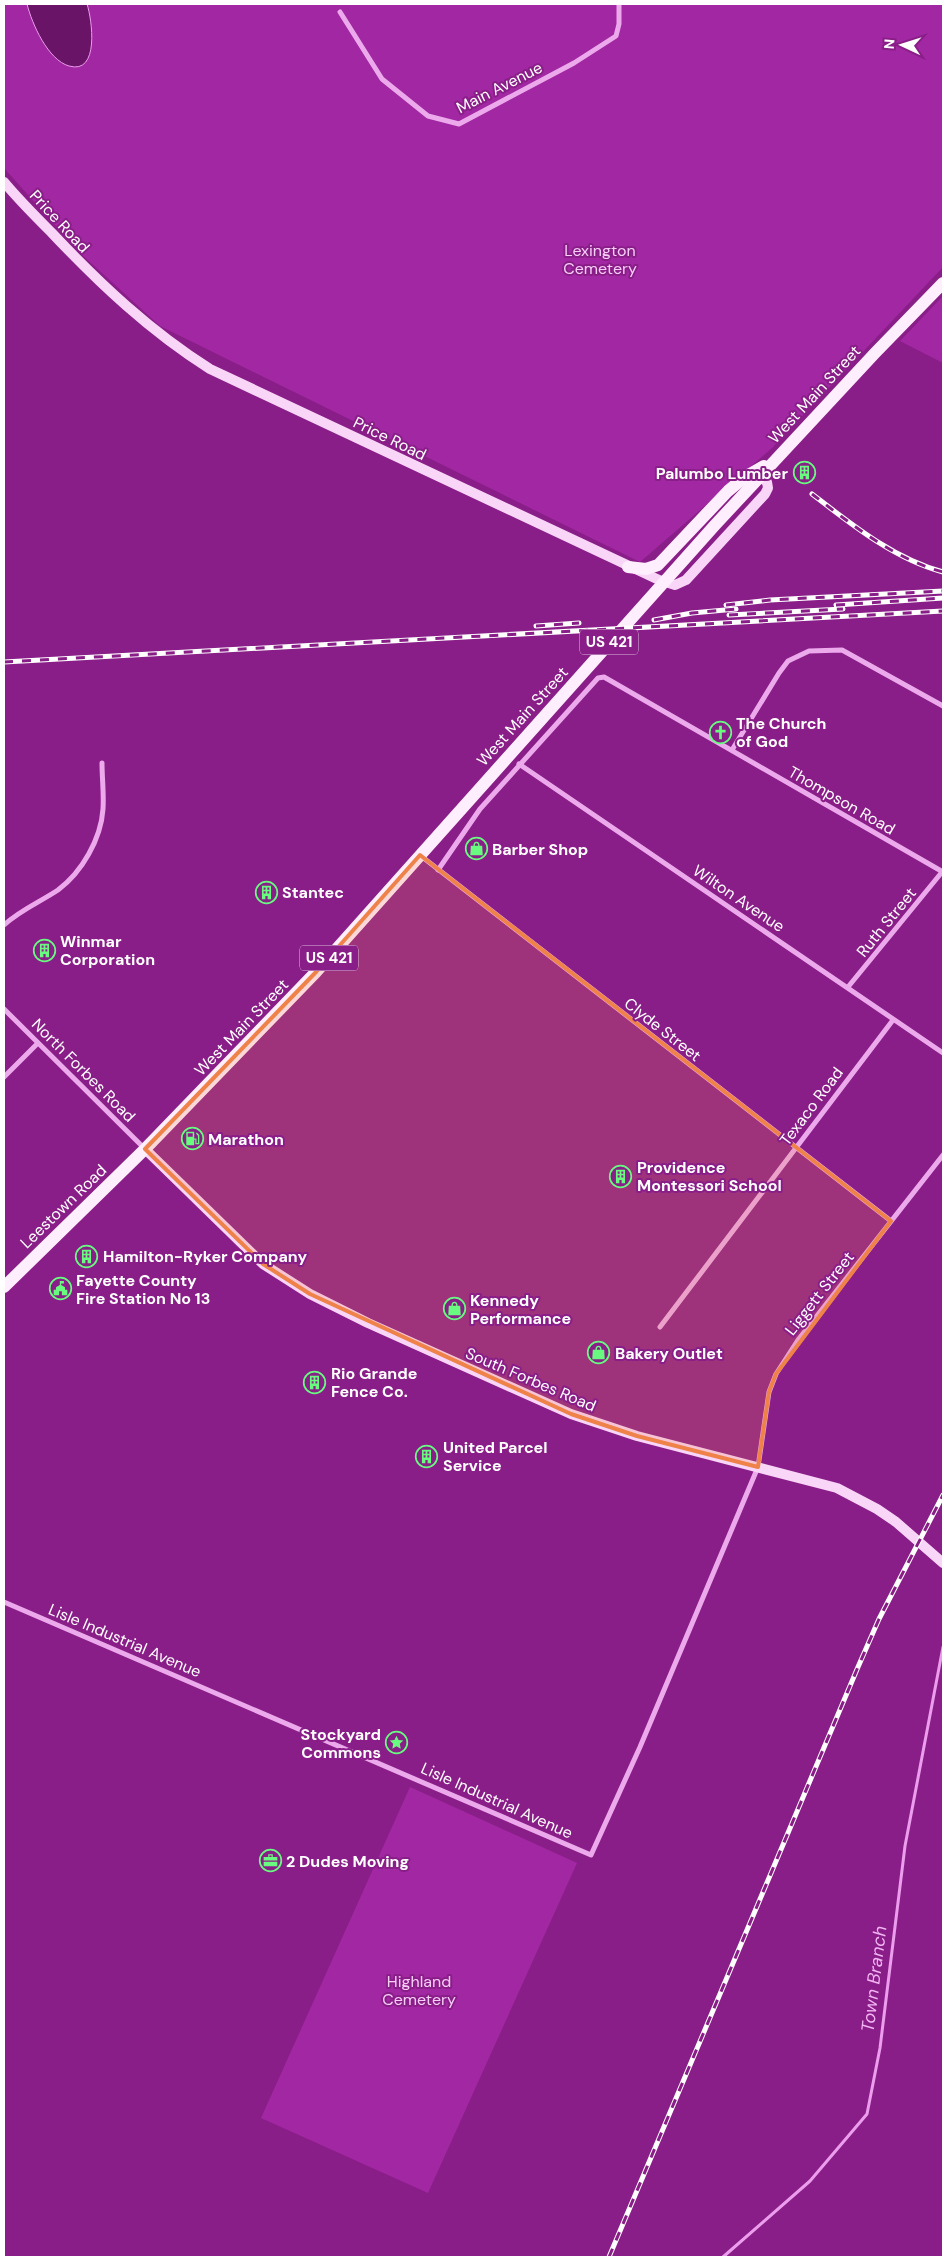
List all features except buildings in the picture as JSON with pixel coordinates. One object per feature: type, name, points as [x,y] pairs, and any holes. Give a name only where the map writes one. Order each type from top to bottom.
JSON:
[{"type":"main road","name":"West Main Street","points":[[145,1149],[316,972],[714,525],[781,452],[943,283]]},
{"type":"main road","points":[[628,567],[646,569],[658,565],[728,491],[781,452]]},
{"type":"main road","name":"Leestown Road","points":[[4,1287],[145,1149]]},
{"type":"street","name":"Main Avenue","points":[[340,12],[382,79],[428,116],[459,124],[574,63],[616,36],[619,24],[619,4]]},
{"type":"street","name":"Price Road","points":[[4,182],[74,258],[118,300],[159,335],[210,369],[628,567],[668,584],[675,585],[686,580],[765,494],[768,488],[767,482],[759,476]]},
{"type":"street","points":[[732,750],[788,661],[810,650],[842,650],[943,706]]},
{"type":"street","name":"Thompson Road","points":[[520,764],[598,678],[609,679],[633,695],[943,872]]},
{"type":"street","points":[[4,925],[15,914],[66,883],[84,861],[98,833],[103,809],[102,763]]},
{"type":"street","points":[[438,870],[480,809],[520,764]]},
{"type":"street","name":"Wilton Avenue","points":[[520,764],[943,1053]]},
{"type":"street","name":"Clyde Street","points":[[420,855],[891,1221]]},
{"type":"street","name":"Ruth Street","points":[[848,987],[943,872]]},
{"type":"street","name":"North Forbes Road","points":[[4,1009],[145,1149]]},
{"type":"street","name":"Texaco Road","points":[[660,1328],[893,1020]]},
{"type":"street","points":[[4,1077],[38,1043]]},
{"type":"street","name":"South Forbes Road","points":[[145,1149],[263,1264],[310,1294],[368,1323],[571,1414],[637,1436],[837,1488],[856,1497],[896,1522],[943,1563]]},
{"type":"street","name":"Liggett Street","points":[[758,1467],[769,1392],[776,1374],[798,1340],[943,1155]]},
{"type":"street","name":"Lisle Industrial Avenue","points":[[4,1602],[591,1855],[644,1738],[758,1467]]},
{"type":"highlighted area","points":[[420,855],[891,1221],[776,1374],[769,1392],[758,1467],[637,1436],[571,1414],[310,1294],[263,1264],[145,1149],[316,972]]},
{"type":"green space","name":"Lexington Cemetery","points":[[4,4],[943,4],[943,267],[772,448],[640,562],[160,326],[79,252],[4,168]]},
{"type":"green space","points":[[943,296],[943,363],[900,341]]},
{"type":"green space","name":"Highland Cemetery","points":[[410,1787],[577,1863],[428,2193],[261,2118]]},
{"type":"shaded area","points":[[27,4],[87,4],[91,21],[92,44],[86,62],[79,67],[69,66],[54,57],[37,31]]},
{"type":"waterway","name":"Town Branch","points":[[723,2257],[810,2181],[867,2114],[880,2048],[905,1846],[943,1647]]},
{"type":"railway","points":[[812,494],[890,550],[907,559],[943,572]]},
{"type":"railway","points":[[726,605],[770,600],[943,591]]},
{"type":"railway","points":[[836,605],[943,598]]},
{"type":"railway","points":[[654,620],[692,613],[736,609]]},
{"type":"railway","points":[[729,615],[843,609]]},
{"type":"railway","points":[[4,662],[943,611]]},
{"type":"railway","points":[[536,626],[579,623]]},
{"type":"railway","points":[[609,2257],[879,1619],[943,1495]]},
{"type":"place","name":"Palumbo Lumber","points":[[804,473]]},
{"type":"place","name":"The Church of God","points":[[720,732]]},
{"type":"place","name":"Barber Shop","points":[[476,849]]},
{"type":"place","name":"Stantec","points":[[266,892]]},
{"type":"place","name":"Winmar Corporation","points":[[44,950]]},
{"type":"place","name":"Marathon","points":[[192,1139]]},
{"type":"place","name":"Providence Montessori School","points":[[621,1176]]},
{"type":"place","name":"Hamilton-Ryker Company","points":[[87,1256]]},
{"type":"place","name":"Fayette County Fire Station No 13","points":[[60,1289]]},
{"type":"place","name":"Kennedy Performance","points":[[454,1309]]},
{"type":"place","name":"Bakery Outlet","points":[[599,1353]]},
{"type":"place","name":"Rio Grande Fence Co.","points":[[315,1382]]},
{"type":"place","name":"United Parcel Service","points":[[427,1456]]},
{"type":"place","name":"Stockyard Commons","points":[[397,1743]]},
{"type":"place","name":"2 Dudes Moving","points":[[270,1861]]}]
